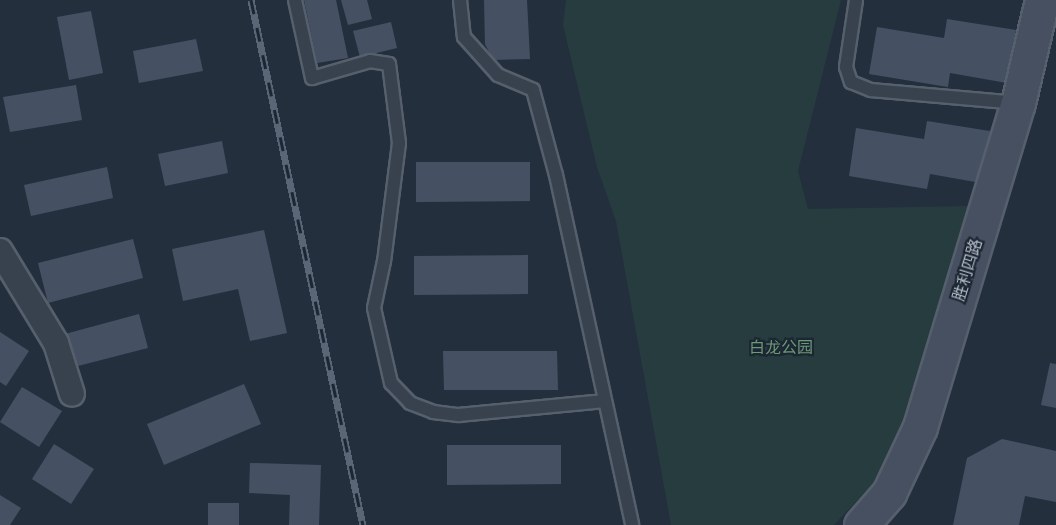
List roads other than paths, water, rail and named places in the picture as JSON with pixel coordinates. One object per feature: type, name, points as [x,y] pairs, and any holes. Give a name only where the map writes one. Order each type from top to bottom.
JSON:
[{"type":"main road","name":"胜利四路","points":[[867,525],[889,493],[920,427],[1018,103],[1042,0]]},
{"type":"main road","name":"胜利四路","points":[[867,525],[906,497],[932,452],[1032,107],[1056,8]]},
{"type":"street","points":[[0,251],[56,343],[72,394]]},
{"type":"lane","points":[[295,0],[312,78],[370,61],[389,64],[399,143],[384,261],[374,309],[391,383],[410,403],[433,412],[459,415],[604,401]]},
{"type":"lane","points":[[460,0],[464,38],[498,75],[533,90],[556,175],[632,525]]},
{"type":"lane","points":[[856,0],[846,67],[851,82],[871,90],[1018,103]]},
{"type":"railway","points":[[251,0],[363,525]]},
{"type":"park label","name":"白龙公园","points":[[781,348]]}]
